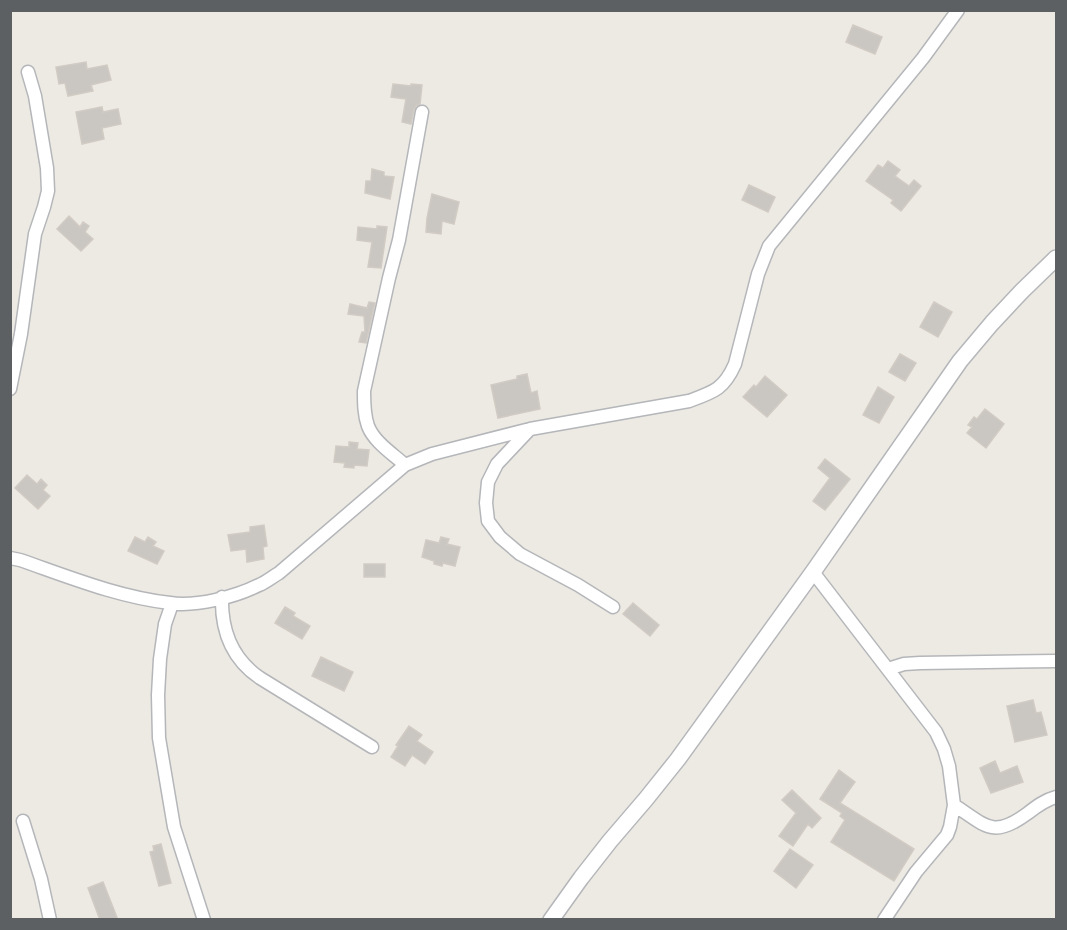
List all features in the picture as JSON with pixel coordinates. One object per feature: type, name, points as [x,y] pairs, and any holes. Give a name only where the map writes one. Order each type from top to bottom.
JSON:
[{"type":"street","points":[[10,558],[111,591],[172,604],[204,602],[259,585],[279,573],[405,465],[432,454],[530,429],[689,401],[711,394],[729,377],[735,364],[758,274],[769,246],[923,58],[958,10]]},
{"type":"street","points":[[10,389],[21,334],[35,234],[48,191],[47,168],[35,96],[28,72]]},
{"type":"street","points":[[405,465],[376,438],[368,426],[364,408],[364,391],[399,240],[422,112]]},
{"type":"street","points":[[551,920],[595,860],[678,759],[813,572],[960,361],[1007,307],[1056,258]]},
{"type":"street","points":[[530,429],[497,464],[488,482],[486,504],[488,521],[500,537],[520,554],[613,607]]},
{"type":"street","points":[[813,572],[936,732],[950,766],[954,805],[947,835],[916,872],[884,920]]},
{"type":"street","points":[[222,597],[230,646],[243,664],[260,678],[372,747]]},
{"type":"street","points":[[172,604],[165,624],[159,659],[159,738],[174,827],[204,920]]},
{"type":"street","points":[[888,669],[904,664],[920,663],[1056,661]]},
{"type":"street","points":[[954,805],[982,824],[993,828],[1005,827],[1014,823],[1041,803],[1056,797]]},
{"type":"street","points":[[23,821],[41,879],[50,920]]},
{"type":"building","points":[[853,25],[882,37],[875,54],[846,42]]},
{"type":"building","points":[[86,62],[87,69],[107,65],[111,80],[91,85],[93,91],[68,96],[65,83],[59,84],[56,67]]},
{"type":"building","points":[[393,84],[422,85],[420,104],[414,110],[411,124],[402,122],[406,99],[391,97]]},
{"type":"building","points":[[102,107],[103,112],[118,109],[121,124],[102,128],[104,139],[82,144],[76,112]]},
{"type":"building","points":[[888,161],[900,170],[895,176],[909,186],[914,180],[921,186],[901,211],[891,203],[893,200],[866,181],[878,165],[883,168]]},
{"type":"building","points":[[372,169],[384,172],[384,176],[394,177],[390,199],[365,193],[366,181],[371,181]]},
{"type":"building","points":[[749,185],[775,197],[768,212],[742,200]]},
{"type":"building","points":[[432,194],[459,202],[454,224],[442,221],[441,234],[426,232]]},
{"type":"building","points":[[69,216],[80,227],[83,222],[89,226],[85,232],[93,239],[81,251],[57,229]]},
{"type":"building","points":[[377,226],[387,227],[381,268],[368,267],[372,242],[357,240],[358,227],[377,229]]},
{"type":"building","points":[[369,302],[375,303],[366,343],[359,342],[362,332],[365,332],[364,316],[348,314],[350,304],[367,308]]},
{"type":"building","points":[[934,302],[952,312],[938,337],[920,327]]},
{"type":"building","points":[[900,354],[916,363],[905,381],[889,372]]},
{"type":"building","points":[[527,374],[531,393],[537,391],[540,409],[498,418],[491,385],[517,379],[517,376]]},
{"type":"building","points":[[765,376],[787,395],[767,417],[743,397]]},
{"type":"building","points":[[878,387],[894,397],[879,423],[863,415]]},
{"type":"building","points":[[985,409],[1004,424],[986,448],[967,433],[972,427],[968,425],[974,417],[977,419]]},
{"type":"building","points":[[349,442],[358,443],[357,449],[369,450],[367,466],[344,467],[345,463],[334,462],[336,446],[349,447]]},
{"type":"building","points":[[825,459],[850,479],[825,510],[813,501],[830,478],[818,468]]},
{"type":"building","points":[[27,475],[37,484],[41,479],[47,485],[43,490],[50,496],[38,509],[15,488]]},
{"type":"building","points":[[264,525],[267,546],[263,547],[264,559],[247,562],[246,549],[231,551],[228,535],[250,532],[250,527]]},
{"type":"building","points":[[135,537],[145,542],[148,537],[156,542],[153,546],[164,551],[157,564],[128,551]]},
{"type":"building","points":[[441,537],[449,539],[447,544],[460,547],[455,566],[443,563],[442,566],[434,564],[434,561],[422,557],[426,540],[439,543]]},
{"type":"building","points":[[364,564],[385,564],[385,577],[364,577]]},
{"type":"building","points":[[633,603],[659,625],[650,636],[623,614]]},
{"type":"building","points":[[285,607],[295,613],[293,616],[310,626],[302,639],[275,623]]},
{"type":"building","points":[[321,657],[353,672],[344,691],[312,676]]},
{"type":"building","points":[[1033,700],[1036,713],[1041,712],[1047,735],[1015,742],[1007,706]]},
{"type":"building","points":[[409,726],[422,735],[417,741],[433,752],[425,764],[412,755],[405,766],[391,757]]},
{"type":"building","points":[[995,761],[1000,773],[1017,766],[1023,782],[991,793],[980,768]]},
{"type":"building","points":[[839,770],[855,782],[840,803],[914,849],[894,881],[831,842],[845,820],[840,816],[842,813],[820,799]]},
{"type":"building","points":[[792,790],[821,818],[812,828],[808,824],[793,846],[779,836],[796,813],[782,800]]},
{"type":"building","points":[[161,844],[171,883],[159,886],[150,852],[154,851],[153,846]]},
{"type":"building","points":[[790,849],[813,865],[796,888],[774,871]]},
{"type":"building","points":[[103,882],[118,920],[100,920],[88,888]]}]
